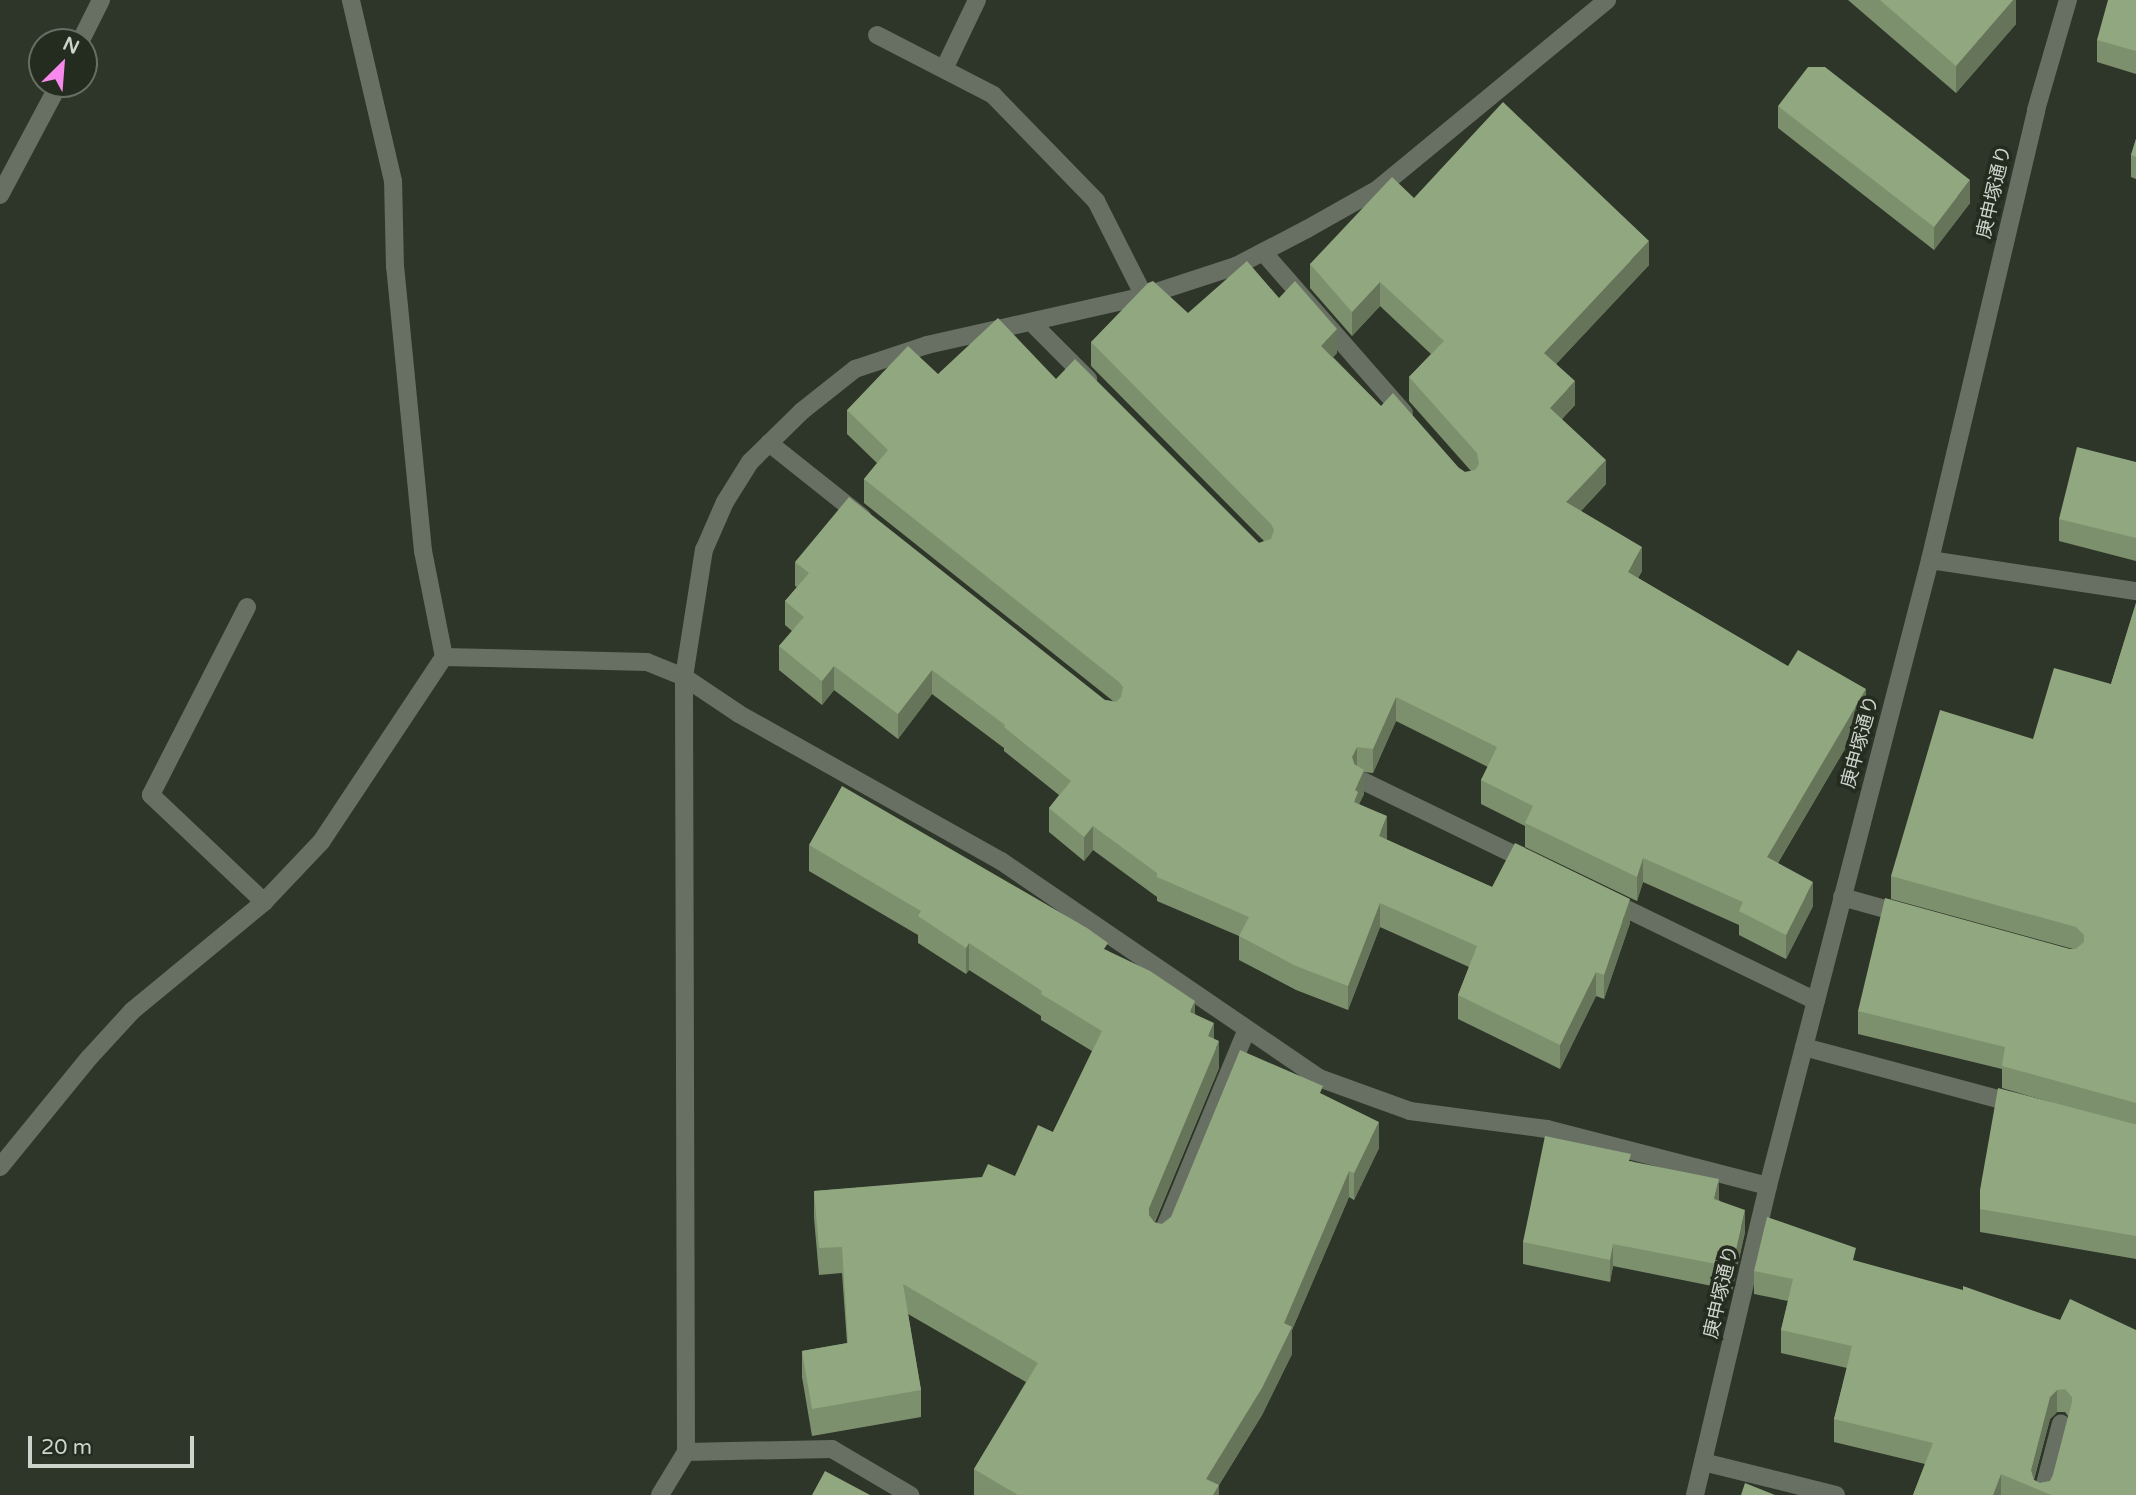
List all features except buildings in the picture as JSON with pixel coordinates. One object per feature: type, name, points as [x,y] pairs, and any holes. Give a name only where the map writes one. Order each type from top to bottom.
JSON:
[{"type":"street","points":[[87,28],[101,0]]},
{"type":"street","points":[[943,69],[977,0]]},
{"type":"street","points":[[660,1495],[686,1452],[684,677],[704,550],[725,502],[750,462],[802,411],[855,369],[927,345],[1144,296],[1236,266],[1263,253],[1378,189],[1607,0]]},
{"type":"street","name":"庚申塚通り","points":[[1695,1495],[1768,1186],[1930,560],[2036,110],[2068,0]]},
{"type":"street","points":[[0,1167],[89,1058],[132,1011],[264,902],[321,842],[444,657],[423,551],[395,267],[393,181],[353,6]]},
{"type":"street","points":[[877,35],[993,95],[1096,201],[1144,296]]},
{"type":"street","points":[[0,195],[52,98]]},
{"type":"street","points":[[1263,253],[1415,424]]},
{"type":"street","points":[[1031,322],[1099,390]]},
{"type":"street","points":[[769,443],[876,528]]},
{"type":"street","points":[[1930,560],[2136,591]]},
{"type":"street","points":[[247,607],[151,795],[264,902]]},
{"type":"street","points":[[444,657],[647,662],[684,677],[739,714],[1002,861],[1318,1078],[1410,1111],[1547,1129],[1768,1186]]},
{"type":"street","points":[[1363,781],[1546,870]]},
{"type":"street","points":[[1595,894],[1816,1001]]},
{"type":"street","points":[[1842,897],[1919,918]]},
{"type":"street","points":[[1160,1239],[1247,1029]]},
{"type":"street","points":[[1804,1047],[2030,1107]]},
{"type":"street","points":[[2042,1495],[2061,1423]]},
{"type":"street","points":[[686,1452],[832,1449],[910,1495]]},
{"type":"street","points":[[1703,1462],[1836,1495]]}]
